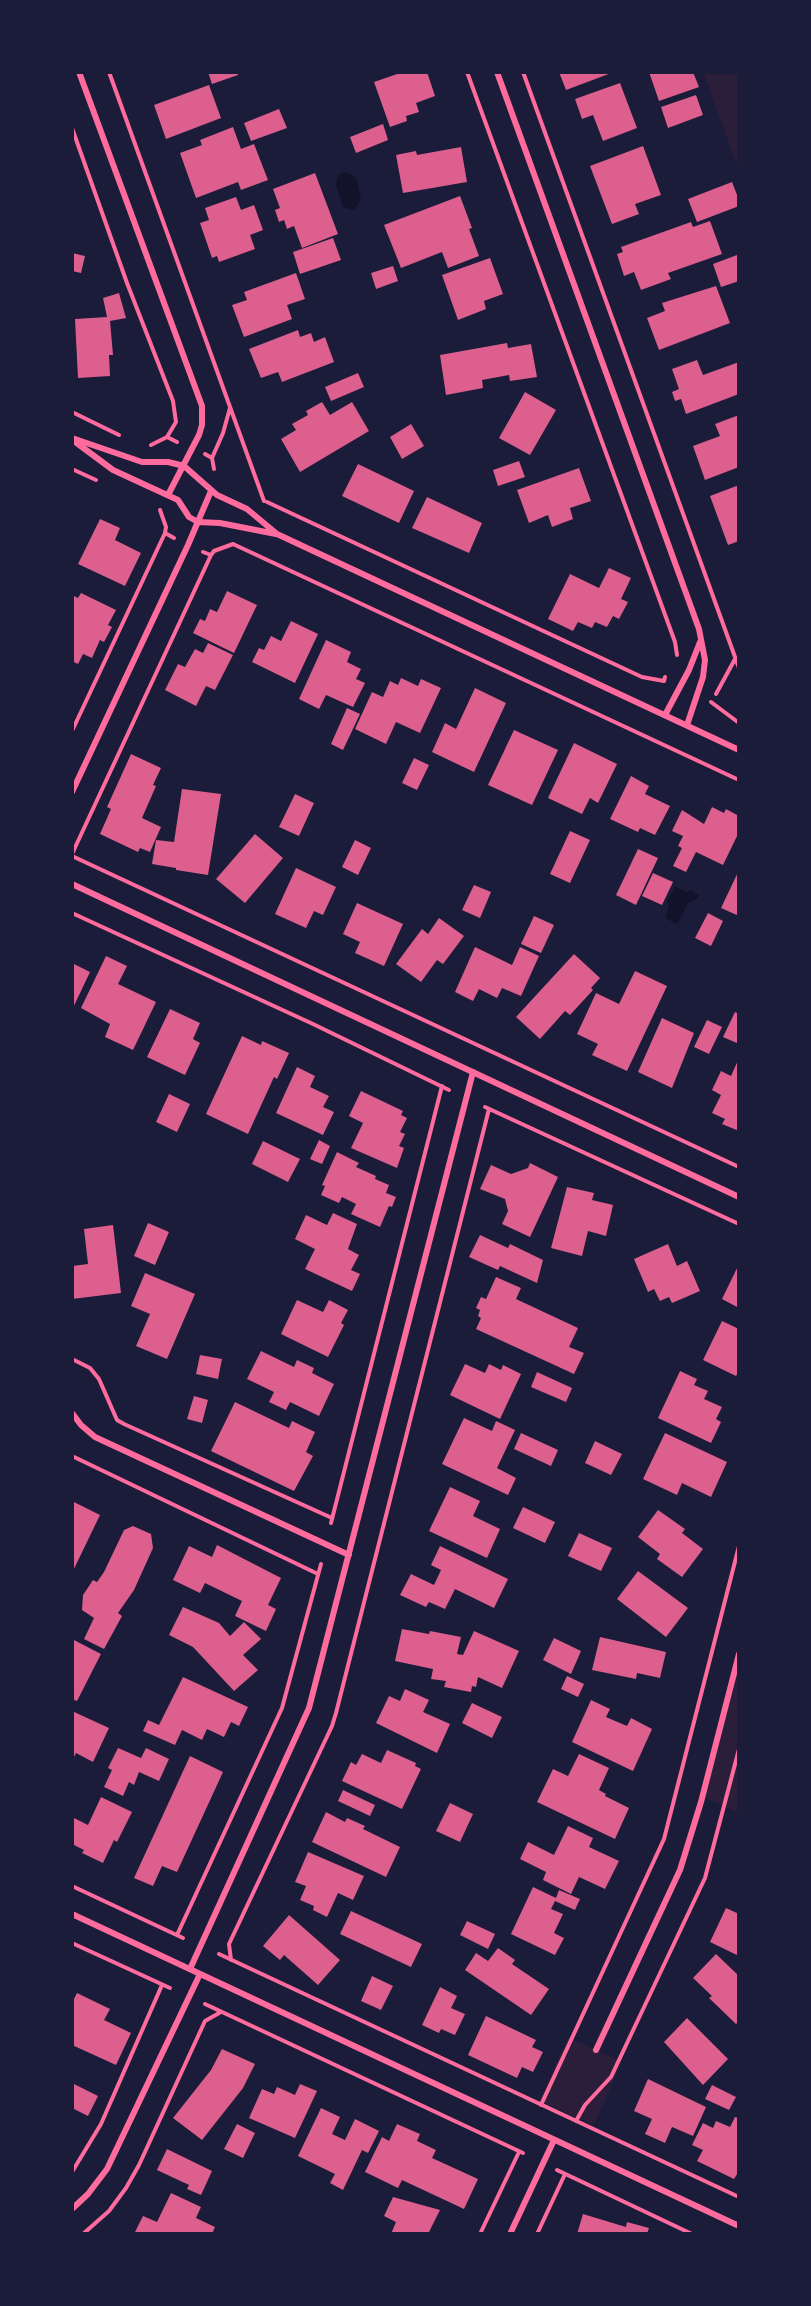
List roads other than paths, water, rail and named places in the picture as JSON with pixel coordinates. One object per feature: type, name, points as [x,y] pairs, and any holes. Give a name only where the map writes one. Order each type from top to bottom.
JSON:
[{"type":"street","points":[[79,72],[200,395],[202,426],[168,495]]},
{"type":"street","points":[[496,72],[692,609],[705,660],[703,677],[687,725]]},
{"type":"street","points":[[72,439],[142,462],[168,462],[184,466],[211,490],[247,509],[277,534]]},
{"type":"street","points":[[72,439],[113,470],[178,500],[189,517],[198,522],[220,523],[277,534],[739,750]]},
{"type":"street","points":[[72,792],[211,490]]},
{"type":"street","points":[[665,715],[689,670],[700,641]]},
{"type":"street","points":[[72,884],[739,1197]]},
{"type":"street","points":[[190,1969],[305,1720],[318,1679],[472,1072]]},
{"type":"street","points":[[72,1413],[81,1425],[95,1437],[349,1555]]},
{"type":"street","points":[[596,2050],[680,1870],[701,1802],[739,1654]]},
{"type":"street","points":[[72,1914],[739,2226]]},
{"type":"street","points":[[72,2209],[88,2194],[107,2169],[200,1974]]},
{"type":"street","points":[[510,2234],[554,2140]]}]
